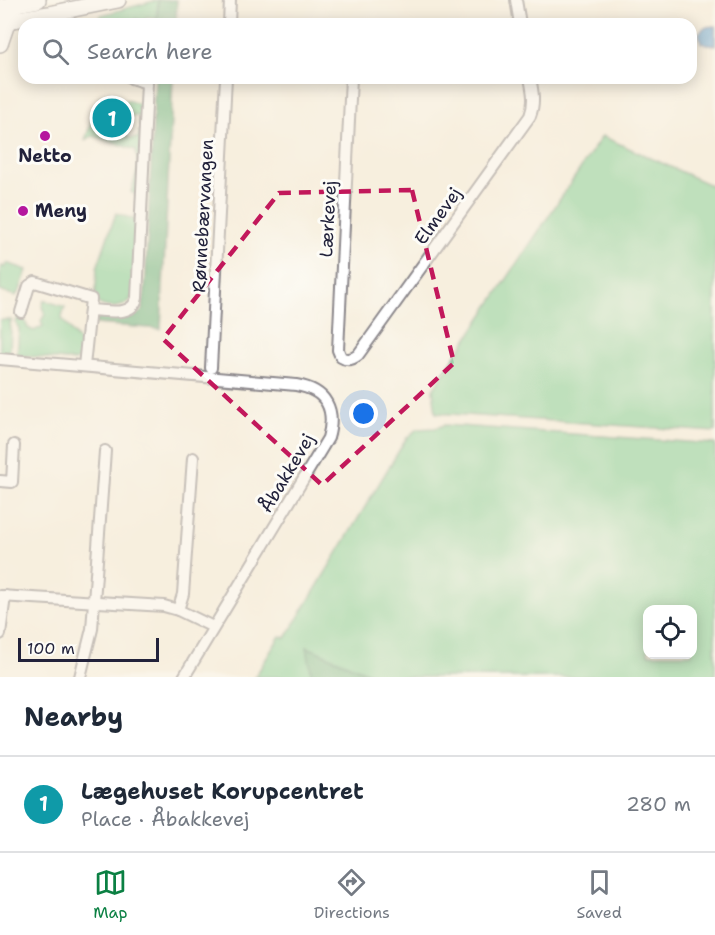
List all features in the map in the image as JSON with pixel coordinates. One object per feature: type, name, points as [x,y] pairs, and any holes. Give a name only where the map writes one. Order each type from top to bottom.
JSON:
[{"type":"main road","points":[[5,10],[38,0]]},
{"type":"main road","points":[[5,10],[79,0]]},
{"type":"main road","points":[[5,10],[49,14],[118,0]]},
{"type":"main road","points":[[0,44],[5,10]]},
{"type":"street","points":[[229,18],[230,0]]},
{"type":"street","points":[[516,0],[519,18]]},
{"type":"street","points":[[90,310],[127,310],[136,302],[147,84]]},
{"type":"street","name":"Rønnebærvangen","points":[[212,368],[226,84]]},
{"type":"street","name":"Lærkevej","points":[[344,359],[338,350],[351,84]]},
{"type":"street","name":"Elmevej","points":[[344,359],[355,358],[358,355],[530,116],[534,105],[531,84]]},
{"type":"street","points":[[21,312],[29,286],[35,282],[91,299],[84,366]]},
{"type":"street","points":[[200,354],[212,356]]},
{"type":"street","name":"Åbakkevej","points":[[0,358],[301,386],[320,394],[328,405],[331,417],[328,438],[184,677]]},
{"type":"street","points":[[0,481],[12,482],[14,445]]},
{"type":"street","points":[[80,677],[92,629],[105,451]]},
{"type":"street","points":[[178,610],[183,594],[193,458]]},
{"type":"street","points":[[0,634],[3,596],[164,606],[178,610],[213,627]]},
{"type":"highlighted area","points":[[412,190],[454,363],[322,485],[163,339],[279,193]]},
{"type":"green space","points":[[158,0],[157,18],[100,18],[101,15]]},
{"type":"green space","points":[[158,0],[177,0],[176,18],[157,18]]},
{"type":"green space","points":[[155,84],[173,84],[161,329],[95,324],[98,317],[133,318],[142,311],[145,290]]},
{"type":"green space","points":[[100,96],[142,105],[141,124],[139,124],[139,116],[130,116],[130,113],[100,104],[94,121],[106,128],[125,134],[129,138],[138,138],[139,131],[141,131],[138,201],[136,203],[136,195],[131,192],[138,168],[136,150],[93,136],[85,140]]},
{"type":"green space","points":[[602,136],[715,187],[715,432],[436,413],[433,390]]},
{"type":"green space","points":[[116,213],[135,220],[135,213],[136,215],[133,295],[126,304],[110,307],[95,301],[97,268]]},
{"type":"green space","points":[[7,263],[27,270],[16,296],[0,291],[0,272],[2,266],[5,267]]},
{"type":"green space","points":[[44,300],[65,307],[62,319],[82,345],[82,352],[77,360],[17,355],[19,329],[16,323],[18,317],[25,320],[28,328],[34,331],[43,326],[41,321],[45,314],[42,307]]},
{"type":"green space","points":[[0,320],[12,320],[8,355],[0,354]]},
{"type":"green space","points":[[445,425],[715,444],[715,677],[255,677],[280,636],[286,638],[406,439],[417,429]]},
{"type":"green space","points":[[307,647],[378,677],[312,677]]},
{"type":"water","points":[[715,26],[715,45],[701,43],[699,33],[705,27]]},
{"type":"place","name":"Lægehuset Korupcentret","points":[[112,118]]},
{"type":"place","name":"Netto","points":[[45,136]]},
{"type":"place","name":"Meny","points":[[23,211]]}]
